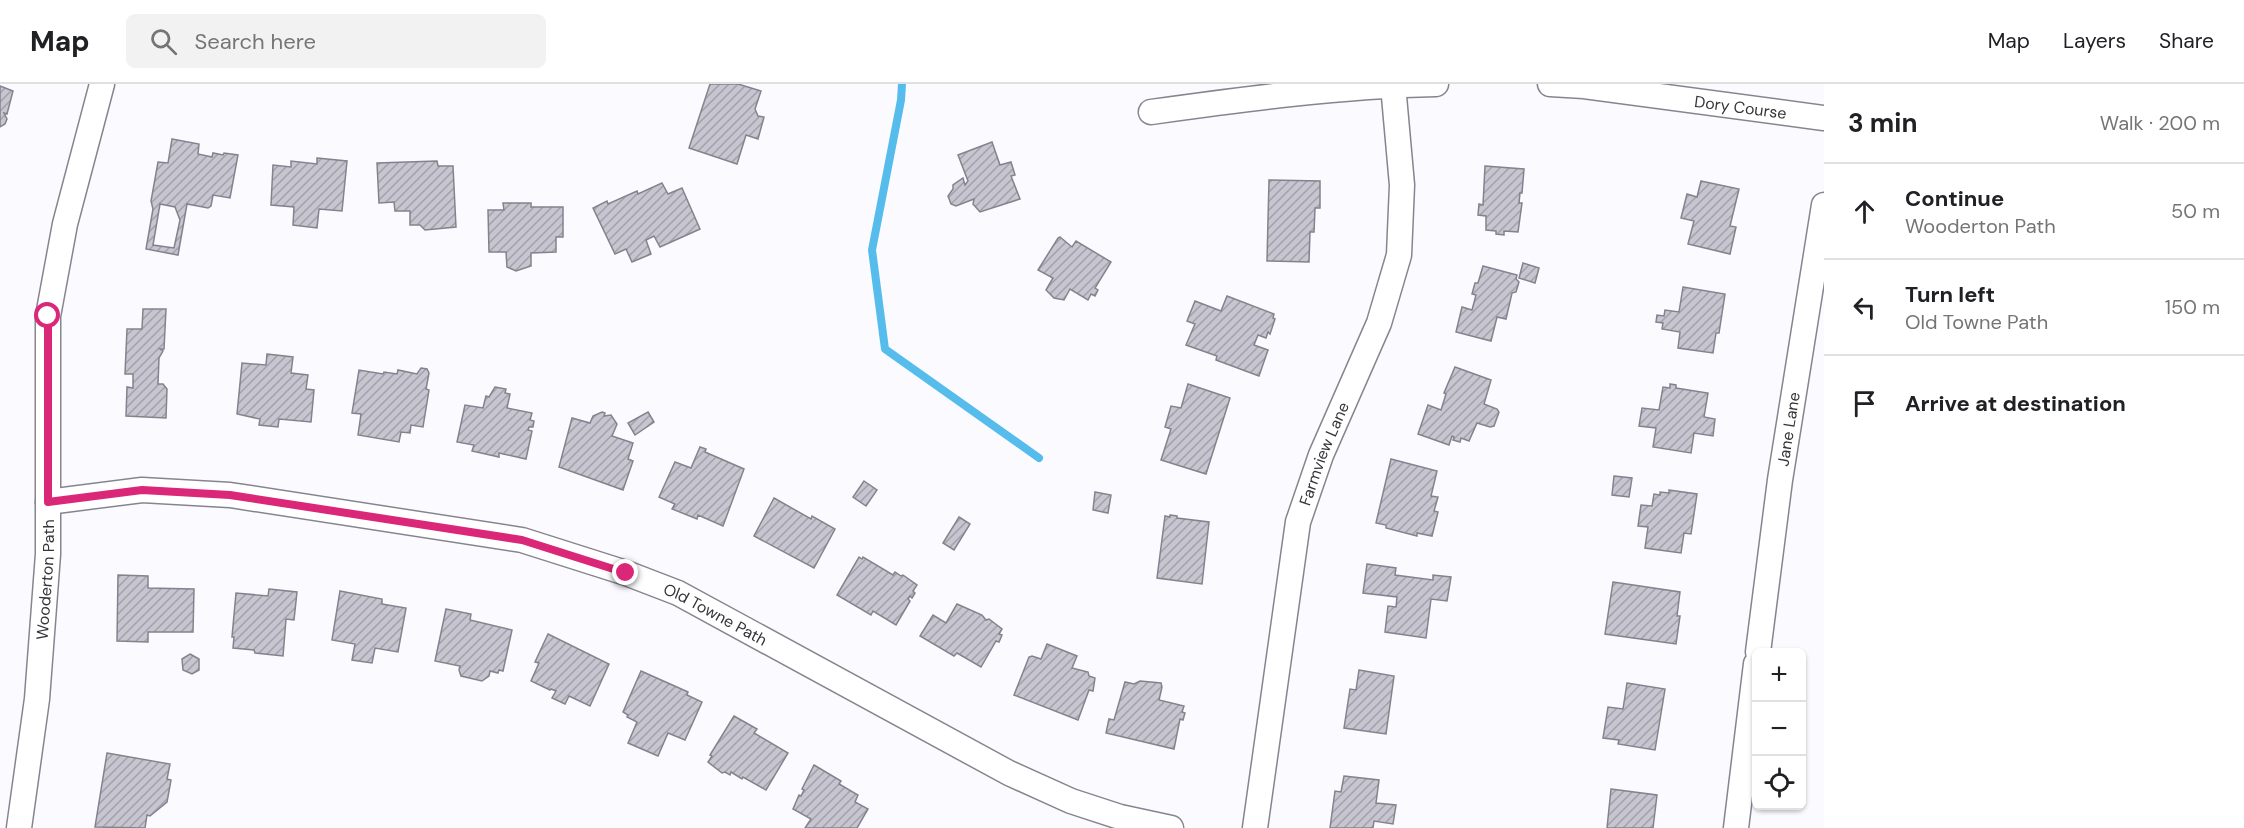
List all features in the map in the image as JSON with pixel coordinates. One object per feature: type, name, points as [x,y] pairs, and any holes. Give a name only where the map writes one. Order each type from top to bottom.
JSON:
[{"type":"street","name":"Wooderton Path","points":[[19,828],[37,699],[48,554],[48,316],[65,225],[102,84]]},
{"type":"street","points":[[1151,112],[1241,100],[1393,85],[1436,84]]},
{"type":"street","name":"Dory Course","points":[[1550,84],[1584,86],[1824,118]]},
{"type":"street","name":"Farmview Lane","points":[[1255,828],[1298,522],[1321,455],[1379,323],[1399,255],[1402,184],[1393,85]]},
{"type":"street","name":"Jane Lane","points":[[1759,648],[1780,480],[1824,205]]},
{"type":"street","name":"Old Towne Path","points":[[48,502],[142,490],[230,495],[522,540],[626,573],[678,593],[1009,773],[1071,801],[1120,817],[1171,828]]},
{"type":"street","points":[[1736,828],[1752,697]]},
{"type":"building","points":[[710,84],[738,84],[761,91],[755,109],[758,116],[764,117],[758,139],[746,135],[737,164],[689,148]]},
{"type":"building","points":[[0,86],[13,91],[7,114],[4,113],[7,119],[0,127]]},
{"type":"building","points":[[172,139],[199,144],[198,154],[212,157],[213,153],[238,155],[230,198],[213,195],[211,206],[208,208],[187,204],[178,255],[146,249],[158,162],[168,163]],"holes":[[[160,204],[175,207],[180,220],[174,248],[153,245]]]},
{"type":"building","points":[[992,142],[1000,165],[1011,162],[1015,175],[1011,176],[1020,199],[980,212],[973,204],[974,199],[956,206],[951,204],[948,196],[953,185],[963,178],[965,185],[968,181],[958,155]]},
{"type":"building","points":[[317,158],[347,161],[342,211],[319,209],[317,228],[293,225],[294,207],[271,205],[273,165],[291,167],[291,161],[317,164]]},
{"type":"building","points":[[437,161],[438,166],[453,166],[456,227],[425,230],[420,225],[410,225],[410,211],[395,211],[394,202],[379,203],[377,163]]},
{"type":"building","points":[[1485,166],[1524,169],[1518,232],[1504,231],[1504,235],[1486,230],[1486,216],[1478,215],[1479,204],[1483,205]]},
{"type":"building","points":[[1269,180],[1320,181],[1320,208],[1315,208],[1314,232],[1310,232],[1309,262],[1267,261]]},
{"type":"building","points":[[1701,181],[1739,189],[1730,226],[1736,227],[1730,254],[1688,244],[1694,221],[1681,218],[1687,194],[1697,197]]},
{"type":"building","points":[[662,183],[668,194],[682,188],[700,229],[660,247],[654,236],[646,240],[651,254],[632,262],[626,249],[615,254],[593,208],[637,191],[638,194]]},
{"type":"building","points":[[503,203],[531,203],[531,207],[563,207],[563,237],[556,237],[556,252],[531,253],[531,266],[516,271],[507,267],[506,252],[489,252],[488,210],[504,210]]},
{"type":"building","points":[[1060,237],[1072,247],[1076,241],[1111,262],[1095,288],[1098,290],[1095,296],[1091,294],[1088,300],[1070,289],[1064,300],[1054,298],[1046,290],[1053,278],[1038,270]]},
{"type":"building","points":[[1523,263],[1539,268],[1535,283],[1519,278]]},
{"type":"building","points":[[1483,266],[1517,275],[1516,279],[1519,282],[1516,292],[1512,293],[1506,319],[1497,317],[1491,341],[1456,332],[1462,307],[1472,310],[1476,295],[1472,294]]},
{"type":"building","points":[[1683,287],[1725,294],[1719,333],[1716,333],[1713,353],[1678,348],[1680,332],[1662,329],[1663,323],[1656,322],[1657,315],[1664,316],[1665,310],[1679,312]]},
{"type":"building","points":[[1227,296],[1274,314],[1275,319],[1270,334],[1268,332],[1266,338],[1258,335],[1254,345],[1268,350],[1259,376],[1216,360],[1217,356],[1186,345],[1195,324],[1187,321],[1195,301],[1221,311]]},
{"type":"building","points":[[143,309],[166,309],[164,349],[160,349],[163,351],[159,358],[158,384],[163,384],[167,389],[166,418],[126,416],[127,387],[133,388],[133,374],[125,374],[127,329],[142,329]]},
{"type":"building","points":[[267,354],[293,357],[291,373],[308,375],[306,389],[314,390],[311,422],[279,419],[278,427],[259,425],[260,419],[237,414],[242,363],[266,365]]},
{"type":"building","points":[[1455,367],[1491,380],[1484,404],[1499,412],[1494,426],[1477,423],[1469,441],[1461,438],[1460,442],[1453,440],[1452,436],[1449,445],[1418,434],[1428,405],[1441,410],[1446,394],[1444,393]]},
{"type":"building","points":[[421,368],[427,369],[429,373],[426,389],[429,390],[423,427],[411,425],[410,433],[401,432],[399,442],[358,435],[361,414],[352,413],[359,370],[397,374],[398,370],[417,374]]},
{"type":"building","points":[[1188,384],[1230,398],[1206,474],[1161,460],[1171,429],[1165,427],[1171,406],[1181,408]]},
{"type":"building","points":[[1670,384],[1676,385],[1676,388],[1708,393],[1704,417],[1715,419],[1713,436],[1694,433],[1691,453],[1653,447],[1656,428],[1639,426],[1642,408],[1659,410],[1663,387],[1670,388]]},
{"type":"building","points":[[495,387],[506,389],[505,393],[510,394],[507,408],[532,413],[530,420],[534,421],[533,427],[529,427],[528,430],[532,431],[526,459],[499,453],[499,457],[472,451],[474,445],[457,442],[465,405],[483,408],[486,396],[489,397]]},
{"type":"building","points":[[648,412],[654,422],[635,435],[628,423]]},
{"type":"building","points":[[605,413],[604,416],[611,415],[617,424],[612,436],[633,443],[628,459],[633,461],[623,490],[559,467],[572,418],[590,423],[593,416]]},
{"type":"building","points":[[700,447],[706,449],[705,452],[744,469],[723,526],[698,515],[697,519],[672,509],[675,504],[659,497],[675,462],[691,468]]},
{"type":"building","points":[[1391,459],[1437,471],[1431,496],[1438,497],[1434,511],[1438,512],[1432,536],[1417,533],[1417,536],[1376,523]]},
{"type":"building","points":[[1614,476],[1632,478],[1629,497],[1612,495]]},
{"type":"building","points":[[864,481],[877,490],[866,506],[853,497]]},
{"type":"building","points":[[1669,490],[1697,494],[1691,534],[1684,533],[1681,553],[1645,548],[1648,527],[1638,526],[1641,505],[1652,506],[1654,494],[1669,493]]},
{"type":"building","points":[[1095,492],[1111,495],[1108,513],[1093,510]]},
{"type":"building","points":[[774,498],[811,519],[812,516],[835,529],[814,568],[754,536]]},
{"type":"building","points":[[1170,515],[1209,522],[1202,584],[1157,578],[1165,516],[1170,517]]},
{"type":"building","points":[[959,517],[970,524],[954,550],[943,543]]},
{"type":"building","points":[[859,557],[862,559],[863,557],[893,575],[895,572],[903,575],[917,585],[913,591],[915,593],[912,598],[910,596],[908,599],[910,601],[896,625],[873,611],[871,615],[837,595]]},
{"type":"building","points":[[1367,564],[1396,568],[1395,575],[1433,580],[1433,575],[1451,577],[1447,601],[1431,599],[1426,638],[1385,632],[1388,606],[1396,607],[1397,597],[1363,593]]},
{"type":"building","points":[[118,575],[148,576],[148,588],[194,589],[193,632],[148,632],[148,642],[117,641]]},
{"type":"building","points":[[1613,582],[1680,592],[1677,616],[1680,616],[1676,644],[1605,634]]},
{"type":"building","points":[[269,589],[297,592],[294,620],[286,619],[283,656],[233,648],[236,593],[268,596]]},
{"type":"building","points":[[340,591],[382,599],[382,604],[406,608],[398,652],[375,648],[372,663],[352,660],[355,644],[332,640]]},
{"type":"building","points":[[957,604],[982,615],[986,620],[989,619],[1002,629],[999,642],[996,641],[981,667],[957,653],[954,656],[920,636],[933,615],[946,623]]},
{"type":"building","points":[[446,609],[471,614],[470,620],[512,630],[503,671],[499,670],[498,673],[490,671],[489,676],[482,681],[461,676],[460,666],[435,661]]},
{"type":"building","points":[[548,634],[609,664],[590,706],[569,696],[565,704],[552,698],[556,691],[531,681],[539,663],[535,662]]},
{"type":"building","points":[[1047,644],[1077,656],[1072,668],[1088,672],[1089,676],[1095,678],[1093,691],[1089,690],[1078,720],[1014,695],[1029,657],[1041,659]]},
{"type":"building","points":[[190,654],[199,659],[199,670],[192,674],[183,670],[182,659]]},
{"type":"building","points":[[1359,670],[1394,676],[1386,734],[1344,728],[1350,689],[1356,690]]},
{"type":"building","points":[[641,671],[688,692],[687,695],[702,702],[685,740],[668,733],[658,756],[628,743],[637,722],[623,712]]},
{"type":"building","points":[[1140,681],[1161,683],[1159,700],[1184,706],[1182,712],[1185,713],[1183,720],[1180,719],[1174,749],[1106,733],[1109,719],[1114,720],[1125,682],[1134,684]]},
{"type":"building","points":[[1627,683],[1665,689],[1655,750],[1618,744],[1619,740],[1603,738],[1608,707],[1623,709]]},
{"type":"building","points":[[734,716],[757,729],[754,733],[788,753],[766,790],[731,772],[730,775],[722,773],[708,762]]},
{"type":"building","points":[[107,753],[170,764],[167,779],[171,780],[167,802],[150,816],[147,815],[145,828],[95,827]]},
{"type":"building","points":[[814,765],[841,781],[839,784],[858,795],[855,802],[868,809],[857,828],[805,828],[811,819],[793,809]]},
{"type":"building","points":[[1344,776],[1379,780],[1376,803],[1396,805],[1393,824],[1374,821],[1373,828],[1330,828],[1335,791],[1341,792]]},
{"type":"building","points":[[1611,789],[1657,795],[1653,828],[1607,828]]},
{"type":"waterway","points":[[902,84],[901,100],[872,250],[885,349],[1039,458]]},
{"type":"route","points":[[48,316],[48,502],[142,490],[230,495],[522,540],[626,573]]}]
